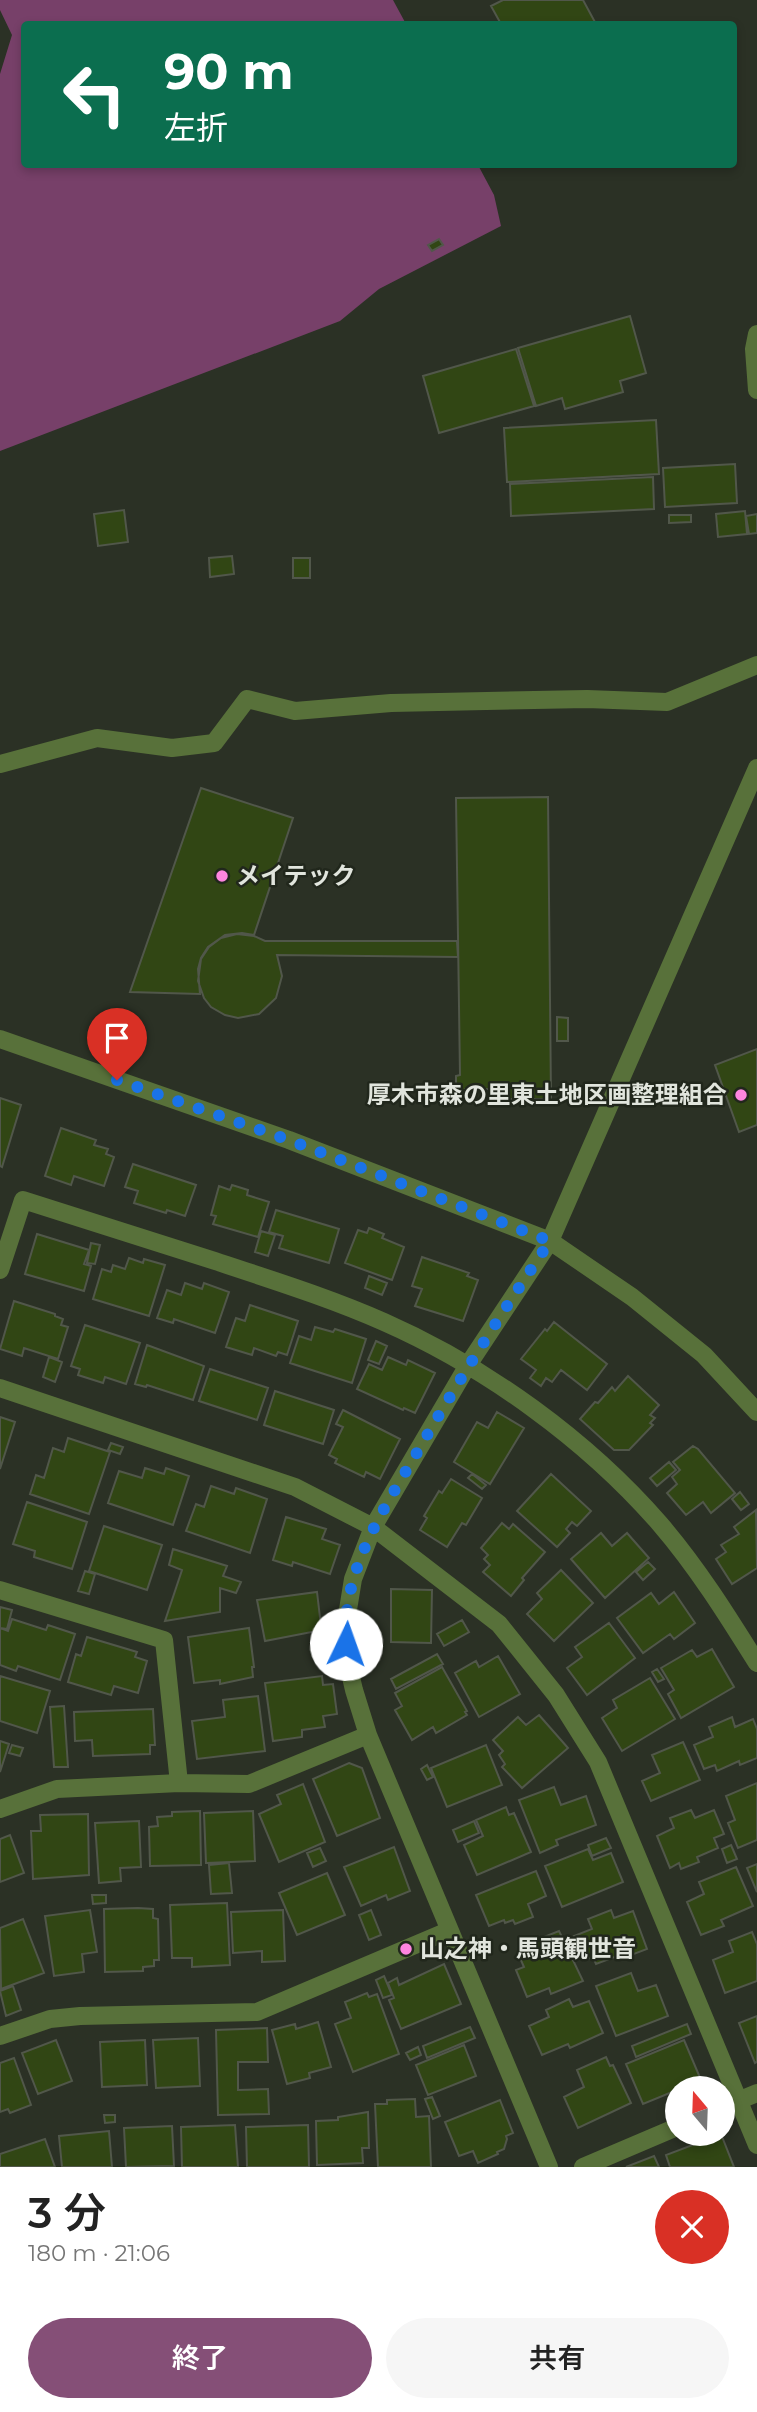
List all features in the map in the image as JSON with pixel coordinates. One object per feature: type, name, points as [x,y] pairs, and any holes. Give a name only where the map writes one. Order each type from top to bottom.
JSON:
[{"type":"street","points":[[757,334],[754,349],[757,390]]},
{"type":"street","points":[[0,764],[97,738],[172,748],[214,743],[247,699],[295,711],[405,703],[587,699],[667,702],[757,665]]},
{"type":"street","points":[[549,2167],[448,1931],[368,1734],[347,1660],[345,1628],[353,1579],[373,1527],[468,1365],[550,1241],[757,768]]},
{"type":"street","points":[[0,1039],[289,1140],[550,1241],[632,1297],[704,1355],[757,1412]]},
{"type":"street","points":[[0,1270],[23,1200],[295,1287],[385,1322],[468,1365],[517,1397],[604,1466],[660,1524],[718,1600],[757,1663]]},
{"type":"street","points":[[0,1388],[295,1487],[373,1527],[499,1624],[556,1695],[598,1762],[720,2076]]},
{"type":"street","points":[[0,1590],[164,1640],[179,1783]]},
{"type":"street","points":[[0,1810],[57,1789],[179,1783],[249,1784],[368,1734]]},
{"type":"street","points":[[0,2036],[50,2019],[80,2016],[257,2012],[448,1931]]},
{"type":"street","points":[[735,2102],[757,2093]]},
{"type":"street","points":[[735,2110],[757,2145]]},
{"type":"street","points":[[583,2167],[665,2132]]},
{"type":"shaded area","points":[[0,0],[393,0],[404,21],[21,21],[21,168],[480,168],[494,195],[501,226],[379,289],[340,321],[0,451],[0,74],[12,35],[0,10]]},
{"type":"building","points":[[503,0],[583,0],[594,21],[499,21],[491,6]]},
{"type":"building","points":[[439,239],[443,245],[432,251],[428,245]]},
{"type":"building","points":[[630,316],[646,373],[620,381],[623,392],[565,409],[562,398],[536,406],[518,348]]},
{"type":"building","points":[[516,349],[534,406],[439,433],[423,376]]},
{"type":"building","points":[[656,420],[659,474],[507,482],[504,428]]},
{"type":"building","points":[[735,464],[737,503],[665,507],[663,468]]},
{"type":"building","points":[[653,477],[654,509],[511,516],[510,484]]},
{"type":"building","points":[[124,510],[128,542],[98,546],[94,514]]},
{"type":"building","points":[[745,511],[747,534],[718,537],[716,514]]},
{"type":"building","points":[[757,514],[757,533],[749,534],[746,516]]},
{"type":"building","points":[[669,515],[691,515],[691,522],[669,523]]},
{"type":"building","points":[[232,556],[234,574],[210,577],[209,558]]},
{"type":"building","points":[[293,558],[310,558],[310,578],[293,578]]},
{"type":"building","name":"メイテック","points":[[201,788],[293,818],[254,935],[225,935],[208,947],[198,969],[200,994],[130,992]]},
{"type":"building","points":[[548,797],[551,1099],[489,1099],[489,1089],[465,1089],[465,1098],[456,1098],[456,1076],[460,1075],[456,798]]},
{"type":"building","points":[[237,934],[254,936],[265,941],[457,941],[458,957],[277,955],[282,976],[276,998],[259,1014],[238,1018],[225,1015],[211,1007],[204,998],[198,981],[201,959],[209,947],[221,938]]},
{"type":"building","points":[[557,1017],[568,1018],[568,1041],[557,1041]]},
{"type":"building","name":"厚木市森の里東土地区画整理組合","points":[[757,1049],[757,1125],[739,1132],[715,1065]]},
{"type":"building","points":[[0,1098],[21,1105],[2,1167],[0,1166]]},
{"type":"building","points":[[61,1128],[96,1140],[94,1145],[108,1149],[106,1154],[114,1157],[104,1186],[74,1176],[71,1185],[45,1176]]},
{"type":"building","points":[[133,1164],[196,1185],[185,1216],[134,1203],[138,1191],[125,1187]]},
{"type":"building","points":[[232,1185],[248,1190],[247,1195],[269,1202],[258,1237],[213,1224],[216,1216],[211,1215],[219,1186],[230,1190]]},
{"type":"building","points":[[276,1210],[339,1229],[329,1263],[279,1248],[283,1236],[269,1232]]},
{"type":"building","points":[[369,1228],[384,1234],[382,1238],[404,1247],[392,1280],[345,1263],[358,1230],[367,1233]]},
{"type":"building","points":[[261,1231],[275,1235],[268,1256],[255,1252]]},
{"type":"building","points":[[37,1234],[89,1250],[84,1264],[91,1266],[84,1291],[25,1274]]},
{"type":"building","points":[[91,1243],[100,1245],[95,1264],[87,1263]]},
{"type":"building","points":[[422,1257],[469,1273],[467,1276],[478,1280],[463,1321],[415,1306],[422,1289],[412,1286]]},
{"type":"building","points":[[129,1258],[143,1263],[144,1259],[165,1265],[149,1316],[93,1299],[102,1269],[111,1272],[113,1265],[125,1269]]},
{"type":"building","points":[[369,1276],[387,1283],[382,1295],[365,1288]]},
{"type":"building","points":[[185,1283],[202,1289],[204,1283],[229,1292],[215,1333],[174,1319],[173,1323],[157,1318],[167,1290],[181,1295]]},
{"type":"building","points":[[14,1301],[63,1319],[61,1325],[68,1327],[58,1359],[24,1348],[22,1356],[0,1349]]},
{"type":"building","points":[[250,1305],[298,1321],[287,1355],[278,1352],[276,1356],[254,1348],[252,1355],[226,1347],[236,1318],[245,1321]]},
{"type":"building","points":[[554,1322],[607,1364],[587,1390],[561,1370],[552,1382],[546,1378],[541,1386],[530,1378],[536,1370],[521,1359]]},
{"type":"building","points":[[85,1325],[140,1343],[126,1384],[105,1377],[103,1383],[78,1375],[80,1369],[71,1366]]},
{"type":"building","points":[[315,1327],[333,1332],[335,1329],[366,1339],[352,1383],[290,1363],[299,1336],[311,1340]]},
{"type":"building","points":[[376,1341],[387,1346],[379,1364],[368,1360]]},
{"type":"building","points":[[147,1345],[204,1366],[193,1400],[147,1385],[135,1384]]},
{"type":"building","points":[[49,1357],[62,1362],[55,1382],[43,1377]]},
{"type":"building","points":[[388,1357],[406,1365],[408,1360],[435,1373],[415,1413],[357,1389],[369,1364],[382,1370]]},
{"type":"building","points":[[210,1369],[268,1388],[257,1420],[199,1401]]},
{"type":"building","points":[[628,1376],[659,1405],[650,1415],[655,1418],[650,1423],[653,1425],[629,1450],[614,1450],[580,1419],[595,1402],[598,1403],[612,1387],[615,1391]]},
{"type":"building","points":[[275,1391],[334,1410],[323,1444],[264,1425]]},
{"type":"building","points":[[343,1410],[400,1439],[380,1479],[366,1472],[364,1477],[335,1463],[337,1459],[329,1455],[343,1427],[336,1424]]},
{"type":"building","points":[[497,1412],[524,1428],[490,1484],[454,1462],[477,1422],[488,1428]]},
{"type":"building","points":[[0,1417],[15,1422],[0,1469]]},
{"type":"building","points":[[68,1438],[110,1452],[89,1514],[30,1494],[36,1475],[44,1478],[53,1448],[64,1452]]},
{"type":"building","points":[[111,1443],[123,1447],[120,1454],[108,1450]]},
{"type":"building","points":[[693,1446],[735,1493],[711,1513],[703,1502],[686,1515],[667,1493],[677,1484],[672,1477],[680,1470],[673,1462]]},
{"type":"building","points":[[669,1462],[676,1470],[657,1486],[650,1478]]},
{"type":"building","points":[[145,1468],[164,1474],[166,1468],[189,1476],[173,1525],[108,1503],[119,1471],[142,1478]]},
{"type":"building","points":[[472,1474],[486,1485],[482,1489],[468,1478]]},
{"type":"building","points":[[551,1474],[591,1511],[577,1526],[572,1522],[566,1529],[570,1533],[557,1547],[517,1511]]},
{"type":"building","points":[[451,1479],[482,1498],[466,1525],[462,1523],[447,1547],[420,1530],[427,1518],[424,1516],[439,1491],[442,1493]]},
{"type":"building","points":[[211,1486],[234,1494],[236,1488],[267,1499],[250,1553],[186,1531],[196,1504],[204,1507]]},
{"type":"building","points":[[740,1492],[749,1504],[741,1510],[732,1499]]},
{"type":"building","points":[[27,1502],[87,1522],[72,1569],[34,1557],[35,1551],[13,1544]]},
{"type":"building","points":[[756,1510],[757,1568],[732,1584],[716,1559],[726,1552],[721,1545],[739,1534],[734,1527]]},
{"type":"building","points":[[286,1517],[326,1529],[322,1539],[340,1545],[330,1574],[293,1562],[292,1566],[273,1560]]},
{"type":"building","points":[[502,1523],[509,1529],[513,1524],[545,1552],[522,1578],[524,1580],[511,1596],[483,1572],[490,1565],[484,1559],[488,1555],[481,1548]]},
{"type":"building","points":[[104,1526],[162,1545],[147,1590],[89,1571]]},
{"type":"building","points":[[601,1533],[612,1546],[627,1533],[649,1558],[605,1598],[571,1559]]},
{"type":"building","points":[[173,1549],[227,1566],[223,1576],[241,1582],[236,1593],[220,1588],[220,1612],[165,1621],[182,1570],[169,1565]]},
{"type":"building","points":[[648,1562],[655,1569],[643,1580],[636,1572]]},
{"type":"building","points":[[561,1570],[593,1603],[554,1641],[527,1614],[542,1599],[537,1593]]},
{"type":"building","points":[[85,1571],[95,1574],[89,1594],[78,1591]]},
{"type":"building","points":[[391,1589],[432,1590],[431,1643],[391,1642]]},
{"type":"building","points":[[317,1592],[321,1626],[316,1626],[317,1631],[265,1641],[257,1600]]},
{"type":"building","points":[[674,1592],[695,1623],[674,1639],[670,1634],[643,1653],[617,1618],[651,1593],[659,1604]]},
{"type":"building","points":[[0,1607],[12,1610],[7,1629],[0,1628]]},
{"type":"building","points":[[12,1619],[46,1630],[48,1625],[75,1634],[60,1680],[18,1666],[16,1671],[0,1665],[0,1628],[8,1631]]},
{"type":"building","points":[[462,1620],[469,1632],[444,1646],[437,1634]]},
{"type":"building","points":[[609,1623],[635,1658],[587,1695],[567,1668],[582,1657],[575,1647]]},
{"type":"building","points":[[249,1628],[253,1677],[220,1684],[220,1680],[194,1683],[188,1637]]},
{"type":"building","points":[[87,1637],[137,1652],[135,1657],[147,1661],[138,1693],[114,1686],[111,1695],[68,1682],[76,1654],[81,1656]]},
{"type":"building","points":[[712,1649],[734,1687],[681,1718],[668,1694],[674,1690],[661,1668],[692,1650],[697,1657]]},
{"type":"building","points":[[437,1654],[443,1664],[396,1689],[391,1679]]},
{"type":"building","points":[[498,1656],[520,1694],[479,1717],[455,1673],[476,1661],[479,1667]]},
{"type":"building","points":[[442,1667],[467,1715],[436,1733],[433,1727],[412,1740],[395,1710],[402,1706],[395,1693]]},
{"type":"building","points":[[657,1669],[664,1679],[658,1682],[652,1672]]},
{"type":"building","points":[[0,1676],[50,1691],[37,1733],[0,1721]]},
{"type":"building","points":[[322,1676],[323,1685],[333,1684],[337,1714],[323,1716],[325,1727],[302,1730],[302,1737],[273,1741],[265,1683]]},
{"type":"building","points":[[650,1678],[675,1719],[622,1751],[602,1718],[617,1708],[613,1700]]},
{"type":"building","points":[[258,1696],[265,1751],[197,1759],[192,1721],[225,1717],[223,1700]]},
{"type":"building","points":[[64,1706],[68,1767],[54,1767],[50,1707]]},
{"type":"building","points":[[153,1709],[155,1745],[150,1745],[150,1754],[93,1756],[92,1740],[75,1741],[74,1712]]},
{"type":"building","points":[[539,1715],[568,1748],[522,1788],[502,1767],[505,1764],[499,1755],[503,1751],[493,1740],[518,1717],[526,1725]]},
{"type":"building","points":[[732,1717],[735,1727],[753,1719],[757,1729],[757,1758],[740,1765],[739,1761],[717,1771],[715,1765],[704,1769],[694,1745],[713,1737],[709,1727]]},
{"type":"building","points":[[0,1741],[9,1744],[0,1772]]},
{"type":"building","points":[[683,1742],[700,1780],[651,1801],[642,1781],[660,1773],[652,1755]]},
{"type":"building","points":[[12,1745],[23,1748],[20,1756],[9,1753]]},
{"type":"building","points":[[486,1745],[502,1785],[447,1807],[431,1768]]},
{"type":"building","points":[[349,1763],[362,1768],[380,1818],[337,1836],[313,1779]]},
{"type":"building","points":[[427,1765],[433,1777],[427,1780],[421,1769]]},
{"type":"building","points":[[757,1783],[757,1840],[738,1848],[728,1823],[735,1820],[726,1796]]},
{"type":"building","points":[[303,1784],[325,1842],[279,1862],[259,1814],[281,1804],[277,1795]]},
{"type":"building","points":[[554,1787],[561,1805],[586,1796],[596,1825],[556,1840],[558,1845],[540,1853],[519,1800]]},
{"type":"building","points":[[506,1807],[509,1815],[514,1813],[531,1852],[477,1875],[464,1845],[483,1836],[476,1820]]},
{"type":"building","points":[[691,1810],[695,1818],[714,1810],[724,1834],[714,1838],[718,1848],[697,1857],[699,1862],[681,1869],[679,1863],[670,1868],[657,1836],[674,1828],[670,1818]]},
{"type":"building","points":[[200,1811],[201,1865],[150,1866],[149,1827],[158,1826],[157,1817],[172,1816],[172,1812]]},
{"type":"building","points":[[253,1811],[255,1861],[206,1863],[204,1813]]},
{"type":"building","points":[[88,1814],[89,1875],[33,1879],[31,1831],[41,1831],[40,1815]]},
{"type":"building","points":[[139,1821],[141,1867],[120,1868],[121,1881],[99,1883],[95,1823]]},
{"type":"building","points":[[474,1821],[479,1833],[458,1842],[453,1830]]},
{"type":"building","points":[[10,1835],[24,1873],[0,1882],[0,1839]]},
{"type":"building","points":[[606,1838],[611,1848],[592,1856],[588,1845]]},
{"type":"building","points":[[731,1845],[737,1859],[727,1863],[722,1849]]},
{"type":"building","points":[[394,1847],[410,1891],[388,1900],[386,1895],[361,1906],[344,1867]]},
{"type":"building","points":[[320,1848],[326,1861],[313,1867],[307,1853]]},
{"type":"building","points":[[588,1849],[593,1860],[611,1853],[623,1882],[562,1907],[545,1866]]},
{"type":"building","points":[[229,1863],[232,1893],[211,1894],[209,1865]]},
{"type":"building","points":[[757,1864],[757,1892],[747,1868]]},
{"type":"building","points":[[736,1867],[753,1906],[721,1920],[724,1926],[701,1935],[687,1902],[704,1894],[699,1882]]},
{"type":"building","points":[[536,1871],[546,1896],[528,1904],[533,1917],[515,1924],[513,1920],[505,1923],[504,1920],[489,1926],[476,1895]]},
{"type":"building","points":[[327,1873],[345,1915],[297,1935],[279,1893]]},
{"type":"building","points":[[92,1895],[106,1895],[106,1903],[93,1904]]},
{"type":"building","points":[[227,1903],[230,1965],[192,1967],[192,1958],[172,1958],[170,1905]]},
{"type":"building","points":[[104,1909],[153,1909],[153,1918],[158,1919],[159,1960],[154,1960],[154,1966],[143,1967],[143,1971],[105,1972]]},
{"type":"building","points":[[90,1910],[97,1952],[82,1954],[84,1972],[54,1976],[45,1916]]},
{"type":"building","points":[[283,1910],[285,1961],[262,1962],[262,1951],[233,1953],[231,1912]]},
{"type":"building","points":[[371,1910],[381,1935],[369,1940],[359,1915]]},
{"type":"building","points":[[611,1910],[614,1918],[633,1911],[647,1949],[618,1960],[617,1956],[596,1964],[593,1957],[584,1960],[574,1936],[592,1929],[588,1919]]},
{"type":"building","points":[[23,1919],[44,1973],[1,1989],[0,1928]]},
{"type":"building","points":[[559,1931],[583,1981],[551,1994],[549,1988],[527,1997],[516,1970],[524,1967],[520,1958],[530,1954],[526,1944]]},
{"type":"building","points":[[752,1932],[757,1944],[757,1981],[725,1993],[713,1960],[733,1952],[729,1941]]},
{"type":"building","points":[[444,1964],[461,2004],[401,2029],[389,2000],[394,1998],[388,1983],[397,1978],[399,1985]]},
{"type":"building","points":[[631,1973],[638,1991],[656,1985],[668,2016],[616,2036],[596,1986]]},
{"type":"building","points":[[384,1976],[392,1995],[383,1998],[376,1980]]},
{"type":"building","points":[[13,1986],[21,2010],[6,2016],[0,1991]]},
{"type":"building","points":[[367,1993],[369,1997],[377,1994],[399,2054],[353,2072],[335,2024],[351,2018],[345,2002]]},
{"type":"building","points":[[569,1999],[573,2007],[589,2001],[603,2033],[570,2048],[568,2044],[542,2055],[529,2026],[549,2017],[546,2010]]},
{"type":"building","points":[[757,2016],[757,2062],[755,2063],[739,2023]]},
{"type":"building","points":[[318,2022],[331,2067],[309,2073],[310,2078],[287,2084],[272,2030],[295,2024],[296,2029]]},
{"type":"building","points":[[687,2024],[691,2034],[636,2057],[632,2046]]},
{"type":"building","points":[[470,2027],[475,2038],[427,2058],[423,2046]]},
{"type":"building","points":[[267,2028],[268,2062],[238,2062],[238,2090],[268,2089],[269,2114],[218,2115],[216,2030]]},
{"type":"building","points":[[198,2038],[200,2086],[156,2088],[153,2040]]},
{"type":"building","points":[[56,2040],[72,2081],[38,2094],[22,2053]]},
{"type":"building","points":[[145,2040],[147,2085],[102,2087],[100,2042]]},
{"type":"building","points":[[684,2040],[699,2076],[665,2076],[665,2095],[643,2104],[626,2064]]},
{"type":"building","points":[[464,2045],[476,2076],[428,2095],[416,2065]]},
{"type":"building","points":[[418,2047],[421,2055],[410,2060],[406,2053]]},
{"type":"building","points":[[606,2057],[610,2066],[613,2065],[631,2103],[578,2128],[564,2097],[584,2087],[577,2070]]},
{"type":"building","points":[[14,2058],[31,2105],[10,2113],[8,2109],[0,2112],[0,2063]]},
{"type":"building","points":[[432,2097],[440,2116],[433,2119],[425,2099]]},
{"type":"building","points":[[415,2099],[416,2117],[429,2116],[431,2167],[378,2167],[375,2104],[387,2104],[387,2100]]},
{"type":"building","points":[[500,2100],[513,2133],[506,2136],[504,2149],[478,2163],[473,2151],[459,2156],[445,2122]]},
{"type":"building","points":[[368,2112],[369,2148],[362,2148],[363,2163],[317,2165],[316,2121],[338,2120],[338,2117]]},
{"type":"building","points":[[104,2115],[115,2115],[115,2122],[105,2123]]},
{"type":"building","points":[[235,2125],[238,2167],[182,2167],[181,2127]]},
{"type":"building","points":[[308,2125],[309,2167],[247,2167],[246,2127]]},
{"type":"building","points":[[172,2126],[174,2166],[126,2167],[124,2128]]},
{"type":"building","points":[[109,2131],[112,2167],[62,2167],[59,2136]]},
{"type":"building","points":[[45,2139],[55,2167],[0,2167],[0,2154]]},
{"type":"building","points":[[690,2146],[726,2146],[734,2167],[670,2167],[666,2155]]},
{"type":"building","points":[[654,2156],[659,2167],[626,2167]]},
{"type":"place","name":"メイテック","points":[[222,876]]},
{"type":"place","name":"厚木市森の里東土地区画整理組合","points":[[741,1095]]},
{"type":"place","name":"山之神・馬頭観世音","points":[[406,1949]]},
{"type":"route","points":[[117,1080],[289,1140],[550,1241],[468,1365],[373,1527],[353,1579],[345,1628],[346,1644]]}]
